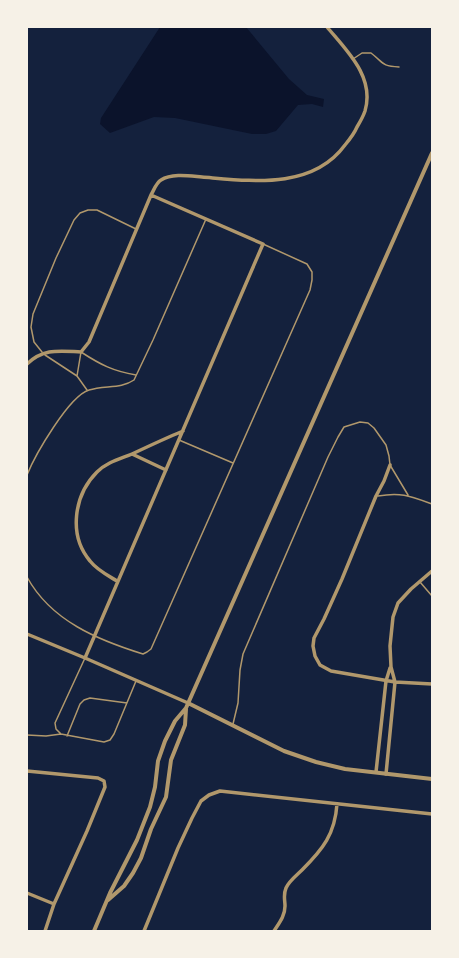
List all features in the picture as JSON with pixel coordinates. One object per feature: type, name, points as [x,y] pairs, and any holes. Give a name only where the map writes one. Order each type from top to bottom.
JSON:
[{"type":"street","points":[[27,364],[43,353],[59,351],[81,352],[88,342],[136,229],[159,180],[167,177],[184,176],[226,179],[282,180],[306,174],[325,164],[342,150],[356,131],[365,111],[368,97],[364,77],[353,59],[327,27]]},
{"type":"street","points":[[107,900],[124,886],[133,873],[166,797],[171,760],[185,725],[186,708],[188,703],[432,153]]},
{"type":"street","points":[[85,658],[263,244],[151,195]]},
{"type":"street","points":[[117,581],[102,573],[90,562],[81,548],[76,528],[77,510],[85,489],[97,471],[114,460],[132,454],[183,431]]},
{"type":"street","points":[[132,454],[166,470]]},
{"type":"street","points":[[390,465],[339,586],[314,638],[313,646],[315,656],[320,665],[331,671],[386,681],[432,684]]},
{"type":"street","points":[[386,774],[395,682],[391,667],[390,646],[393,617],[398,603],[432,571]]},
{"type":"street","points":[[27,634],[188,703],[284,751],[316,762],[345,769],[432,779]]},
{"type":"street","points":[[376,772],[386,681],[391,667]]},
{"type":"street","points":[[94,931],[121,868],[143,826],[153,796],[156,771],[161,750],[175,721],[186,708]]},
{"type":"street","points":[[27,771],[98,778],[104,781],[105,786],[54,904],[45,931]]},
{"type":"street","points":[[144,931],[178,848],[201,801],[208,795],[220,791],[432,814]]},
{"type":"street","points":[[274,931],[284,913],[284,893],[286,887],[326,842],[334,825],[337,804]]},
{"type":"street","points":[[27,893],[54,904]]},
{"type":"lane","points":[[353,59],[362,53],[371,53],[383,64],[399,67]]},
{"type":"lane","points":[[87,390],[77,376],[43,353],[34,342],[31,327],[33,314],[56,258],[74,220],[80,213],[88,210],[97,210],[136,229]]},
{"type":"lane","points":[[27,475],[40,448],[71,402],[87,390],[120,386],[128,384],[134,380],[206,219]]},
{"type":"lane","points":[[27,579],[54,612],[70,624],[94,636],[143,654],[151,649],[310,290],[312,272],[307,264],[263,244]]},
{"type":"lane","points":[[77,376],[81,352],[101,365],[119,372],[136,375]]},
{"type":"lane","points":[[233,725],[238,703],[240,670],[243,654],[328,458],[344,427],[360,422],[368,424],[374,428],[386,445],[390,465],[408,495]]},
{"type":"lane","points":[[179,440],[233,463]]},
{"type":"lane","points":[[376,496],[392,493],[408,495],[432,504]]},
{"type":"lane","points":[[420,582],[432,596]]},
{"type":"lane","points":[[61,734],[56,729],[55,723],[85,658]]},
{"type":"lane","points":[[27,735],[46,736],[61,734],[104,742],[110,740],[114,734],[136,680]]},
{"type":"lane","points":[[67,736],[80,704],[84,700],[90,698],[127,703]]},
{"type":"water","points":[[160,27],[246,27],[289,79],[307,95],[324,99],[323,107],[312,104],[298,105],[276,131],[266,134],[252,134],[175,118],[154,117],[110,133],[100,124],[101,118]]}]
